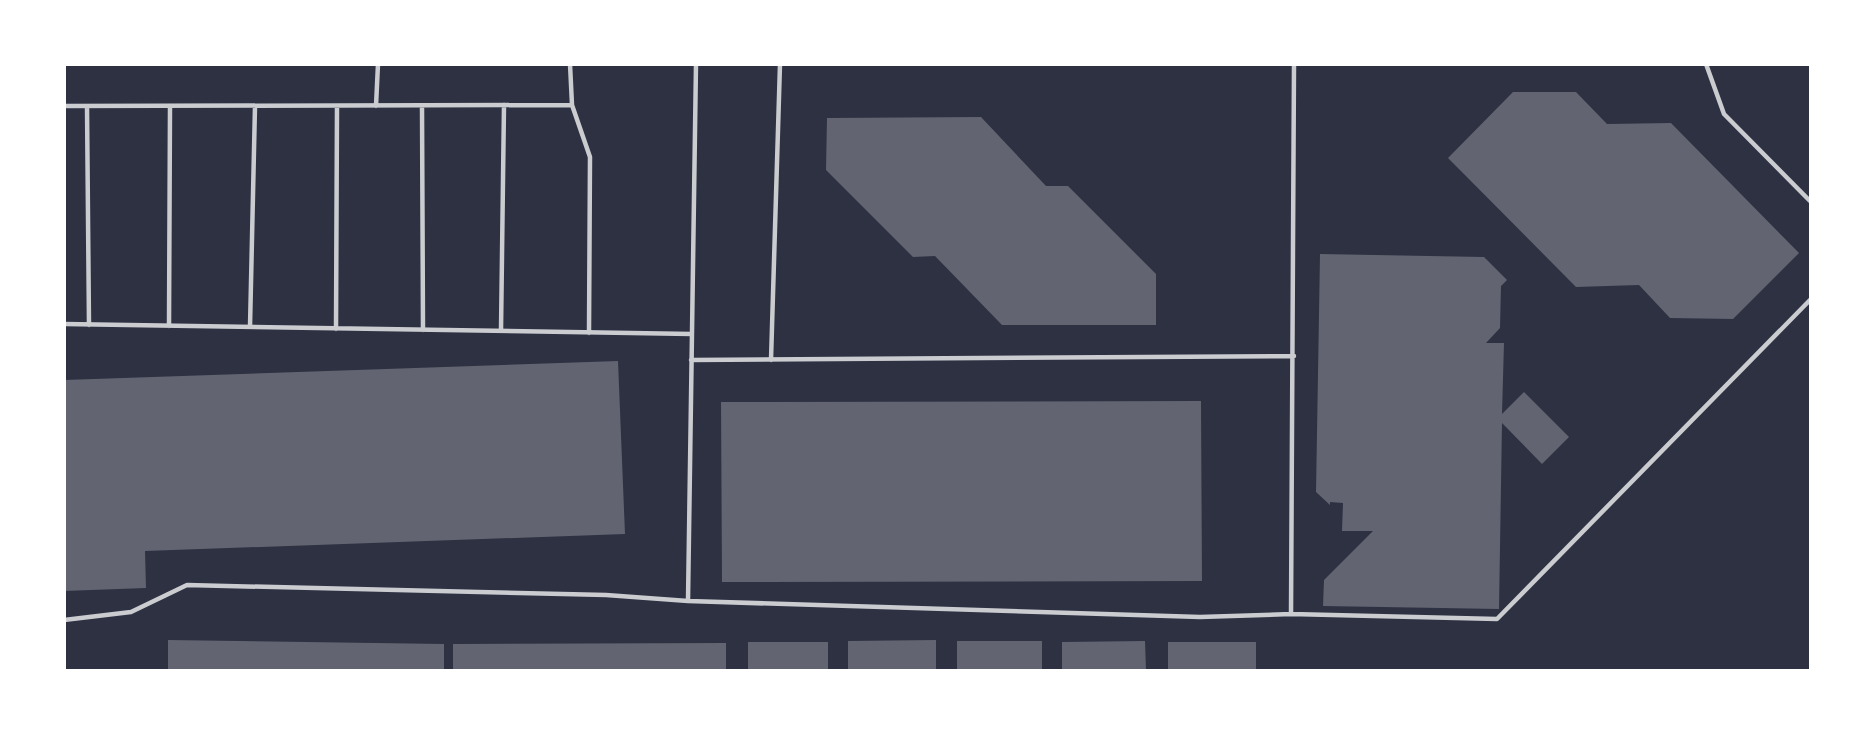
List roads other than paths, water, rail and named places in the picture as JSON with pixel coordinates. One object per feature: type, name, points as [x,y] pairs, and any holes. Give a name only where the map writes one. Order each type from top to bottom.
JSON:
[{"type":"lane","points":[[376,106],[378,64]]},
{"type":"lane","points":[[570,64],[572,105],[590,157],[589,333]]},
{"type":"lane","points":[[688,601],[696,64]]},
{"type":"lane","points":[[771,360],[780,64]]},
{"type":"lane","points":[[1291,614],[1294,64]]},
{"type":"lane","points":[[1707,64],[1724,114],[1810,201]]},
{"type":"lane","points":[[501,332],[504,105]]},
{"type":"lane","points":[[64,106],[572,105]]},
{"type":"lane","points":[[87,106],[89,325]]},
{"type":"lane","points":[[169,326],[170,106]]},
{"type":"lane","points":[[250,327],[255,106]]},
{"type":"lane","points":[[336,329],[337,106]]},
{"type":"lane","points":[[422,106],[423,330]]},
{"type":"lane","points":[[64,620],[131,612],[187,585],[606,595],[688,601],[1200,617],[1291,614],[1497,618],[1810,300]]},
{"type":"lane","points":[[64,324],[692,334]]},
{"type":"lane","points":[[691,360],[1294,356]]}]
